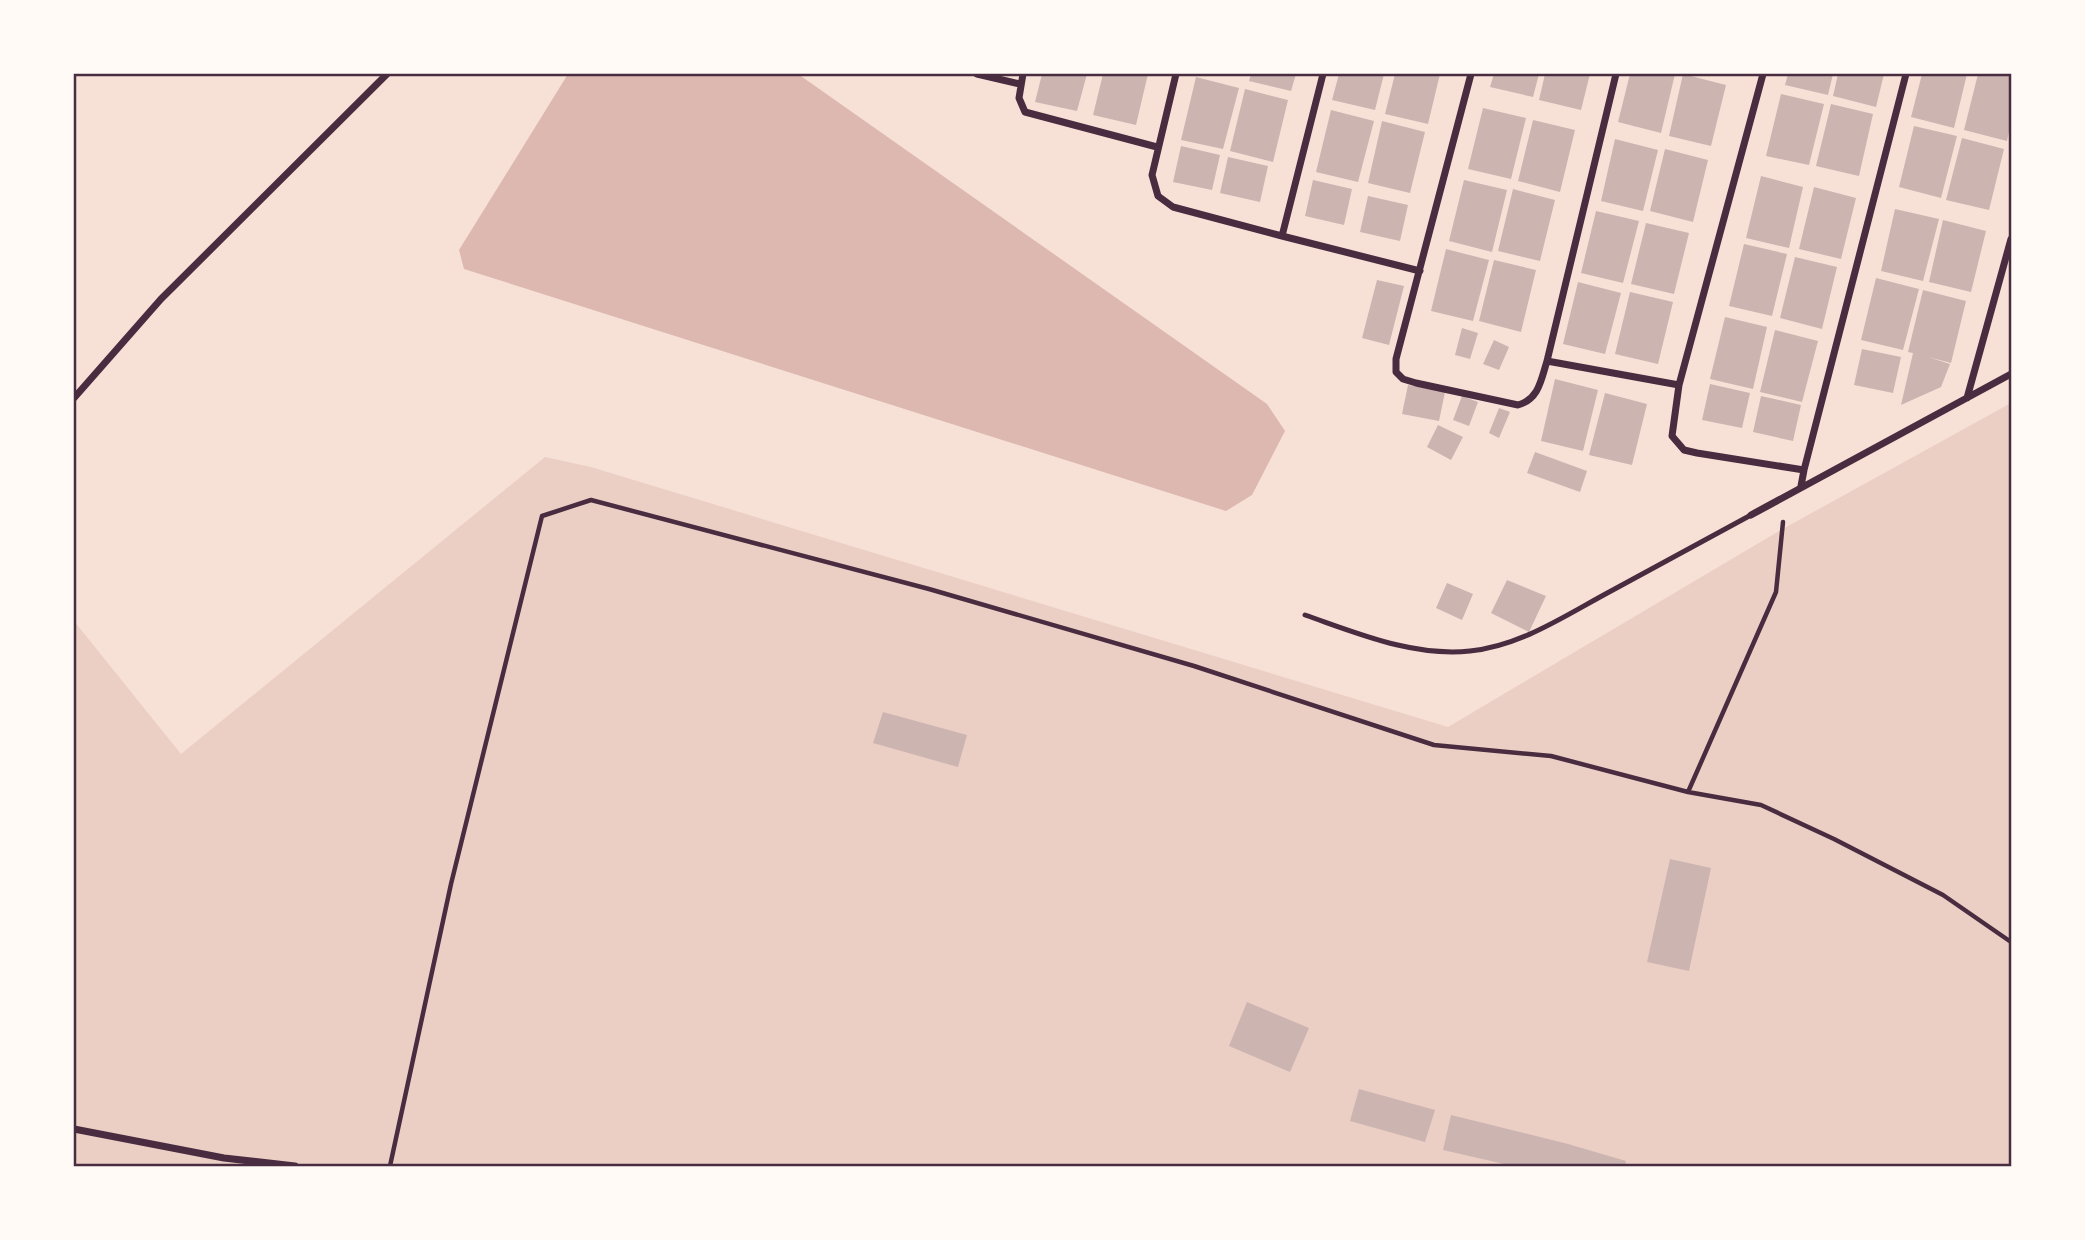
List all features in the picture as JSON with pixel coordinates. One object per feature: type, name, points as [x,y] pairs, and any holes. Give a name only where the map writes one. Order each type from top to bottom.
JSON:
[{"type":"street","points":[[74,398],[161,299],[387,74]]},
{"type":"street","points":[[977,74],[1020,85]]},
{"type":"street","points":[[1023,74],[1020,105],[1025,112],[1157,147]]},
{"type":"street","points":[[1176,74],[1152,174],[1154,187],[1164,202],[1172,207],[1420,271]]},
{"type":"street","points":[[1282,236],[1323,74]]},
{"type":"street","points":[[1471,74],[1394,366],[1399,376],[1416,383],[1518,405],[1529,401],[1535,395],[1547,361],[1616,74]]},
{"type":"street","points":[[1763,74],[1679,386],[1672,436],[1684,450],[1804,470]]},
{"type":"street","points":[[1801,486],[1906,74]]},
{"type":"street","points":[[1967,398],[2011,239]]},
{"type":"street","points":[[1547,361],[1679,386]]},
{"type":"street","points":[[1751,515],[2011,374]]},
{"type":"street","points":[[74,1129],[224,1158],[295,1167]]},
{"type":"lane","points":[[1305,615],[1383,642],[1426,650],[1469,651],[1508,643],[1546,627],[1751,515]]},
{"type":"path","points":[[1688,792],[1776,592],[1786,497]]},
{"type":"path","points":[[390,1167],[452,884],[542,516],[592,500],[929,589],[1167,659],[1434,744],[1551,756],[1688,792],[1761,805],[1942,895],[2011,942]]},
{"type":"shaded area","points":[[568,74],[798,74],[1267,404],[1285,431],[1252,495],[1226,511],[464,269],[459,250]]},
{"type":"shaded area","points":[[2011,403],[2011,1166],[74,1166],[74,621],[181,754],[545,457],[591,467],[1448,727],[1779,531]]},
{"type":"building","points":[[1042,74],[1087,74],[1077,111],[1035,102]]},
{"type":"building","points":[[1103,74],[1148,74],[1136,125],[1093,115]]},
{"type":"building","points":[[1251,74],[1296,74],[1291,91],[1249,81]]},
{"type":"building","points":[[1339,74],[1384,74],[1375,110],[1332,100]]},
{"type":"building","points":[[1395,74],[1440,74],[1428,124],[1385,114]]},
{"type":"building","points":[[1494,74],[1539,74],[1533,97],[1490,87]]},
{"type":"building","points":[[1545,74],[1590,74],[1581,110],[1539,100]]},
{"type":"building","points":[[1630,74],[1675,74],[1661,133],[1618,122]]},
{"type":"building","points":[[1683,74],[1726,85],[1711,146],[1669,136]]},
{"type":"building","points":[[1788,74],[1833,74],[1828,95],[1785,85]]},
{"type":"building","points":[[1838,74],[1884,74],[1876,107],[1833,96]]},
{"type":"building","points":[[1922,74],[1967,74],[1954,128],[1911,117]]},
{"type":"building","points":[[1978,74],[2011,76],[2011,122],[2007,141],[1964,130]]},
{"type":"building","points":[[1196,77],[1239,88],[1223,149],[1181,140]]},
{"type":"building","points":[[1245,89],[1288,100],[1273,162],[1230,151]]},
{"type":"building","points":[[1781,94],[1824,104],[1809,165],[1766,156]]},
{"type":"building","points":[[1831,104],[1873,114],[1859,176],[1816,166]]},
{"type":"building","points":[[1483,108],[1526,118],[1511,179],[1468,169]]},
{"type":"building","points":[[1331,110],[1374,121],[1358,182],[1316,172]]},
{"type":"building","points":[[1533,120],[1575,130],[1560,192],[1518,181]]},
{"type":"building","points":[[1382,121],[1425,132],[1410,193],[1368,183]]},
{"type":"building","points":[[1914,126],[1957,136],[1941,198],[1899,187]]},
{"type":"building","points":[[1962,138],[2004,149],[1989,210],[1946,200]]},
{"type":"building","points":[[1615,139],[1658,150],[1643,211],[1601,201]]},
{"type":"building","points":[[1181,146],[1220,155],[1212,190],[1173,182]]},
{"type":"building","points":[[1665,149],[1708,160],[1693,222],[1650,211]]},
{"type":"building","points":[[1228,157],[1268,166],[1260,202],[1220,193]]},
{"type":"building","points":[[1761,176],[1803,187],[1789,248],[1746,238]]},
{"type":"building","points":[[1313,180],[1352,189],[1344,225],[1305,216]]},
{"type":"building","points":[[1464,180],[1507,190],[1492,252],[1449,241]]},
{"type":"building","points":[[1814,187],[1856,198],[1841,259],[1799,249]]},
{"type":"building","points":[[1513,189],[1555,200],[1540,261],[1498,251]]},
{"type":"building","points":[[1368,196],[1408,205],[1400,241],[1360,232]]},
{"type":"building","points":[[1895,209],[1939,219],[1923,281],[1881,271]]},
{"type":"building","points":[[1596,211],[1639,221],[1623,283],[1581,273]]},
{"type":"building","points":[[1943,220],[1986,231],[1971,292],[1929,282]]},
{"type":"building","points":[[1646,223],[1689,233],[1674,294],[1631,284]]},
{"type":"building","points":[[1744,244],[1787,254],[1772,316],[1729,306]]},
{"type":"building","points":[[1446,249],[1489,260],[1473,321],[1431,311]]},
{"type":"building","points":[[1795,257],[1837,267],[1822,329],[1780,318]]},
{"type":"building","points":[[1494,260],[1536,270],[1521,332],[1479,321]]},
{"type":"building","points":[[1876,278],[1919,289],[1903,350],[1861,340]]},
{"type":"building","points":[[1377,280],[1404,286],[1389,345],[1362,338]]},
{"type":"building","points":[[1578,282],[1621,293],[1605,354],[1563,344]]},
{"type":"building","points":[[1923,290],[1966,301],[1951,363],[1928,357],[1950,364],[1941,387],[1901,405],[1913,353],[1908,352]]},
{"type":"building","points":[[1630,292],[1673,302],[1658,364],[1615,354]]},
{"type":"building","points":[[1725,317],[1767,327],[1753,389],[1710,379]]},
{"type":"building","points":[[1462,328],[1478,333],[1470,359],[1455,355]]},
{"type":"building","points":[[1775,330],[1818,341],[1802,402],[1760,392]]},
{"type":"building","points":[[1494,340],[1509,347],[1499,370],[1483,364]]},
{"type":"building","points":[[1862,349],[1901,357],[1893,393],[1854,385]]},
{"type":"building","points":[[1555,379],[1598,390],[1583,451],[1541,441]]},
{"type":"building","points":[[1710,384],[1750,393],[1742,428],[1702,420]]},
{"type":"building","points":[[1408,385],[1445,392],[1439,421],[1402,414]]},
{"type":"building","points":[[1605,393],[1647,404],[1632,465],[1589,455]]},
{"type":"building","points":[[1462,396],[1478,402],[1469,426],[1453,420]]},
{"type":"building","points":[[1761,396],[1801,405],[1793,441],[1753,432]]},
{"type":"building","points":[[1499,408],[1510,412],[1499,438],[1489,433]]},
{"type":"building","points":[[1438,425],[1463,437],[1451,460],[1427,447]]},
{"type":"building","points":[[1535,452],[1587,471],[1580,492],[1527,473]]},
{"type":"building","points":[[1507,580],[1546,596],[1529,632],[1491,613]]},
{"type":"building","points":[[1447,583],[1473,594],[1462,620],[1436,608]]},
{"type":"building","points":[[883,712],[967,735],[958,767],[873,743]]},
{"type":"building","points":[[1670,859],[1711,868],[1689,971],[1647,962]]},
{"type":"building","points":[[1247,1002],[1309,1028],[1290,1072],[1229,1046]]},
{"type":"building","points":[[1359,1089],[1435,1110],[1425,1142],[1350,1121]]},
{"type":"building","points":[[1451,1115],[1626,1161],[1625,1166],[1513,1166],[1443,1150]]}]
